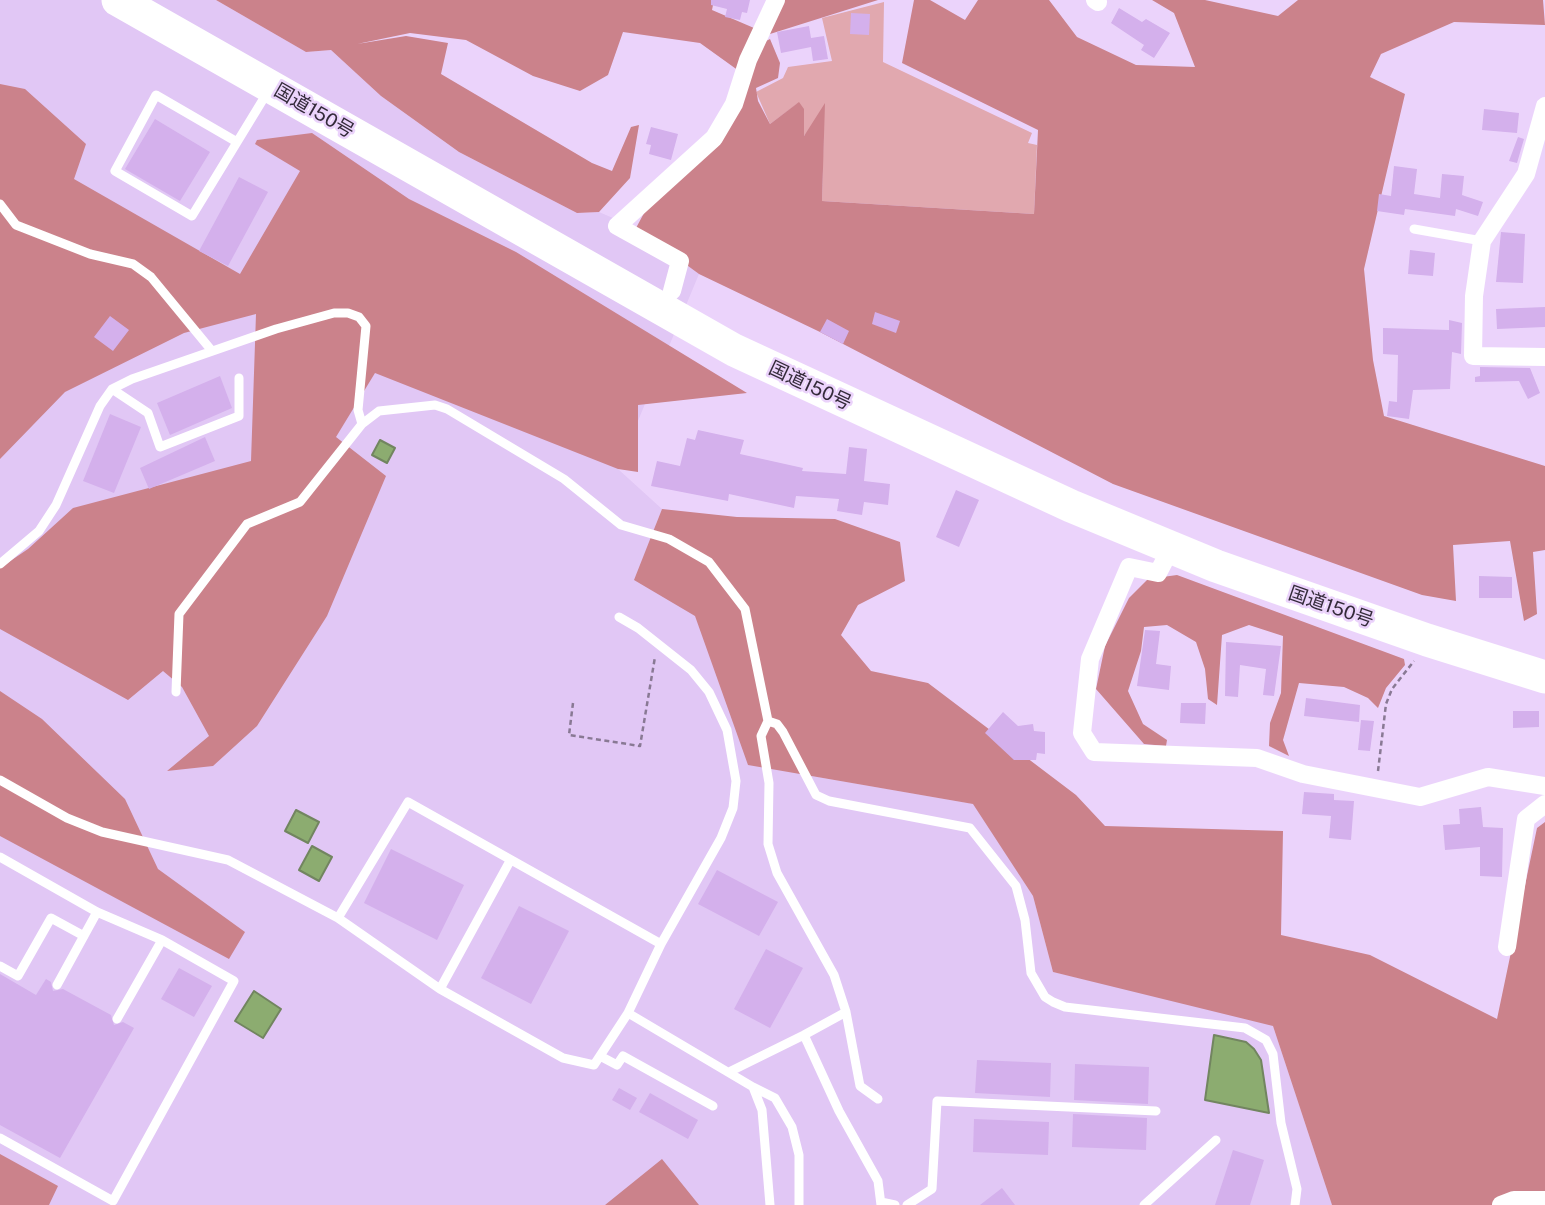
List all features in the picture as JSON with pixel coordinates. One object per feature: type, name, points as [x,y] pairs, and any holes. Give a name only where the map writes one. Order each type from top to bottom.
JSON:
[{"type":"highway","name":"国道150号","points":[[118,0],[734,350],[950,452],[1171,548],[1427,640],[1545,677]]},
{"type":"highway","name":"国道150号","points":[[164,0],[672,291],[809,364],[950,432],[1083,491],[1234,550],[1381,602],[1545,653]]},
{"type":"street","points":[[672,291],[680,261],[617,226],[715,138],[734,104],[748,60],[776,0]]},
{"type":"street","points":[[1545,106],[1526,174],[1482,241],[1474,296],[1473,356],[1545,357]]},
{"type":"street","points":[[1171,548],[1158,573],[1129,567],[1090,659],[1082,733],[1086,744],[1094,752],[1257,758],[1303,774],[1420,797],[1488,777],[1545,786]]},
{"type":"street","points":[[1507,947],[1525,819],[1545,804]]},
{"type":"street","points":[[1501,1205],[1514,1200],[1545,1200]]},
{"type":"lane","points":[[237,142],[156,95],[116,171],[192,216],[237,142],[271,86]]},
{"type":"lane","points":[[0,204],[16,225],[90,254],[133,264],[151,276],[212,351]]},
{"type":"lane","points":[[1414,229],[1482,241]]},
{"type":"lane","points":[[0,564],[39,531],[56,505],[100,406],[112,390],[132,379],[334,313],[348,313],[359,317],[366,326],[358,410],[362,424]]},
{"type":"lane","points":[[112,390],[148,413],[160,447],[239,416],[239,378]]},
{"type":"lane","points":[[176,692],[179,614],[247,524],[300,502],[362,424],[379,411],[435,405],[447,409],[564,479],[621,525],[669,538],[709,562],[745,609],[768,721],[761,736],[769,783],[768,844],[777,873],[834,975],[846,1012],[860,1086],[878,1099]]},
{"type":"lane","points":[[0,780],[67,818],[102,832],[228,860],[338,918],[440,989],[562,1058],[594,1065],[628,1013],[661,944],[721,838],[733,808],[736,781],[727,730],[715,702],[691,670],[619,617]]},
{"type":"lane","points":[[768,721],[777,724],[783,732],[817,795],[829,801],[970,828],[1016,886],[1025,920],[1031,973],[1045,996],[1054,1002],[1065,1007],[1245,1028],[1266,1040],[1273,1054],[1281,1123],[1297,1189],[1295,1205]]},
{"type":"lane","points":[[338,918],[408,802],[661,944]]},
{"type":"lane","points":[[0,857],[97,912],[163,940],[234,981],[113,1201],[0,1138]]},
{"type":"lane","points":[[440,989],[510,861]]},
{"type":"lane","points":[[57,985],[97,912]]},
{"type":"lane","points":[[0,966],[18,976],[51,918],[84,936]]},
{"type":"lane","points":[[117,1018],[163,940]]},
{"type":"lane","points":[[731,1071],[846,1012]]},
{"type":"lane","points":[[628,1013],[775,1098],[792,1127],[799,1155],[799,1205]]},
{"type":"lane","points":[[804,1035],[839,1111],[878,1181],[881,1204],[895,1205]]},
{"type":"lane","points":[[600,1056],[617,1065],[623,1056],[713,1106]]},
{"type":"lane","points":[[753,1087],[762,1110],[770,1205]]},
{"type":"lane","points":[[907,1205],[932,1189],[937,1101],[1156,1111]]},
{"type":"lane","points":[[1144,1205],[1216,1140]]},
{"type":"path","points":[[1374,788],[1382,751],[1386,704],[1392,689],[1408,671],[1427,640]]},
{"type":"path","points":[[573,704],[569,735],[640,746],[657,643]]},
{"type":"shaded area","points":[[0,0],[216,0],[306,52],[331,50],[381,96],[459,152],[577,213],[599,212],[636,228],[699,274],[618,469],[662,509],[656,524],[812,776],[974,804],[1033,896],[1053,972],[1265,1021],[1273,1026],[1332,1205],[0,1205]]},
{"type":"shaded area","points":[[216,0],[714,0],[712,10],[754,28],[739,71],[700,43],[623,32],[608,75],[580,91],[533,76],[466,40],[410,33],[357,44],[406,36],[448,43],[441,74],[592,163],[612,171],[631,127],[639,125],[630,178],[599,212],[577,213],[459,152],[381,96],[331,50],[306,52]]},
{"type":"shaded area","points":[[781,0],[878,0],[770,34],[761,40]]},
{"type":"shaded area","points":[[914,0],[930,0],[965,20],[978,0],[1049,0],[1077,37],[1136,65],[1195,67],[1174,13],[1152,0],[1205,0],[1278,16],[1298,0],[1543,0],[1545,25],[1454,22],[1381,54],[1370,77],[1405,94],[1364,269],[1373,360],[1384,416],[1545,466],[1545,550],[1533,552],[1537,614],[1524,621],[1510,541],[1453,545],[1456,601],[1422,595],[1113,484],[820,332],[699,274],[636,228],[650,202],[718,146],[756,46],[770,39],[780,63],[778,78],[756,88],[758,101],[770,124],[799,102],[804,109],[804,136],[825,103],[822,201],[1034,214],[1038,130],[902,63]]},
{"type":"shaded area","points":[[884,2],[883,62],[1032,133],[1028,143],[1037,145],[1034,214],[822,201],[824,113],[803,137],[797,104],[770,124],[756,92],[783,78],[788,67],[832,61],[822,18]]},
{"type":"shaded area","points":[[0,84],[25,89],[86,144],[74,179],[240,274],[300,171],[255,144],[257,140],[312,133],[409,199],[516,252],[747,393],[638,405],[638,472],[618,469],[375,373],[336,437],[386,476],[327,616],[257,726],[213,766],[167,771],[209,736],[182,687],[163,671],[128,700],[0,629],[0,568],[28,549],[73,508],[251,461],[256,314],[184,333],[65,392],[0,459]]},
{"type":"shaded area","points":[[380,440],[395,448],[387,463],[372,455]]},
{"type":"shaded area","points":[[662,509],[737,517],[835,519],[900,542],[905,581],[858,605],[841,635],[871,671],[928,683],[1076,795],[1105,826],[1283,831],[1281,935],[1370,955],[1497,1019],[1537,828],[1545,822],[1545,1205],[1332,1205],[1273,1026],[1053,972],[1033,896],[973,804],[748,765],[695,616],[634,580]]},
{"type":"shaded area","points":[[1177,575],[1404,659],[1405,665],[1386,688],[1378,708],[1368,698],[1344,687],[1299,683],[1283,740],[1289,756],[1269,746],[1270,723],[1281,693],[1283,636],[1249,625],[1222,635],[1217,705],[1208,699],[1205,669],[1196,642],[1167,625],[1144,627],[1141,651],[1128,691],[1143,724],[1167,740],[1166,746],[1144,744],[1096,689],[1105,646],[1129,598],[1148,579]]},
{"type":"shaded area","points":[[0,691],[42,719],[125,799],[158,869],[245,932],[229,959],[0,836]]},
{"type":"shaded area","points":[[296,810],[319,822],[308,843],[285,831]]},
{"type":"shaded area","points":[[312,846],[332,857],[319,881],[299,870]]},
{"type":"shaded area","points":[[254,991],[281,1009],[263,1038],[235,1021]]},
{"type":"shaded area","points":[[1214,1035],[1246,1042],[1254,1049],[1261,1060],[1269,1113],[1205,1100]]},
{"type":"shaded area","points":[[0,1154],[58,1186],[49,1205],[0,1205]]},
{"type":"shaded area","points":[[662,1159],[699,1205],[605,1205]]},
{"type":"building","points":[[711,0],[750,0],[747,13],[742,12],[740,20],[725,17],[727,9],[711,5]]},
{"type":"building","points":[[1119,8],[1142,22],[1146,19],[1170,33],[1154,58],[1141,50],[1144,45],[1111,23]]},
{"type":"building","points":[[851,13],[870,14],[869,35],[850,34]]},
{"type":"building","points":[[809,26],[811,38],[824,36],[828,59],[813,61],[811,47],[781,53],[777,32]]},
{"type":"building","points":[[1484,109],[1519,113],[1517,133],[1482,130]]},
{"type":"building","points":[[155,119],[210,152],[180,201],[125,169]]},
{"type":"building","points":[[651,127],[678,134],[671,160],[649,154],[651,145],[646,144]]},
{"type":"building","points":[[1518,137],[1524,139],[1517,163],[1509,161]]},
{"type":"building","points":[[1394,166],[1417,169],[1414,194],[1440,198],[1442,174],[1464,176],[1462,195],[1483,202],[1478,216],[1456,209],[1455,216],[1405,209],[1404,215],[1377,211],[1379,194],[1391,196]]},
{"type":"building","points":[[239,177],[268,192],[228,266],[199,251]]},
{"type":"building","points":[[1501,232],[1525,234],[1523,283],[1496,282]]},
{"type":"building","points":[[1410,250],[1435,253],[1433,276],[1408,274]]},
{"type":"building","points":[[1545,307],[1545,327],[1497,329],[1496,309]]},
{"type":"building","points":[[875,312],[900,321],[896,333],[872,324]]},
{"type":"building","points":[[110,316],[129,330],[113,351],[94,337]]},
{"type":"building","points":[[827,319],[849,331],[843,344],[820,332]]},
{"type":"building","points":[[1449,320],[1462,323],[1461,354],[1452,352],[1450,389],[1413,390],[1409,419],[1387,416],[1389,401],[1397,402],[1398,355],[1383,354],[1383,328],[1449,330]]},
{"type":"building","points":[[1480,367],[1530,368],[1540,393],[1528,399],[1519,381],[1475,382],[1475,377],[1480,376]]},
{"type":"building","points":[[220,376],[232,408],[170,435],[157,403]]},
{"type":"building","points":[[110,414],[141,427],[114,493],[83,481]]},
{"type":"building","points":[[698,430],[744,440],[740,454],[803,468],[802,471],[846,474],[849,447],[867,449],[864,481],[890,484],[888,505],[864,502],[862,515],[837,511],[839,499],[796,496],[794,508],[729,494],[728,501],[651,486],[657,461],[680,466],[687,438],[695,440]]},
{"type":"building","points":[[205,437],[215,461],[149,489],[140,468]]},
{"type":"building","points":[[956,490],[979,500],[959,547],[936,537]]},
{"type":"building","points":[[1479,576],[1512,577],[1512,598],[1479,598]]},
{"type":"building","points":[[1145,630],[1160,631],[1156,664],[1171,666],[1169,690],[1137,686]]},
{"type":"building","points":[[1226,642],[1281,646],[1274,696],[1263,695],[1266,669],[1240,665],[1238,697],[1225,696]]},
{"type":"building","points":[[1306,698],[1360,705],[1359,722],[1304,716]]},
{"type":"building","points":[[1181,703],[1206,703],[1205,724],[1180,723]]},
{"type":"building","points":[[1513,711],[1539,711],[1539,727],[1513,728]]},
{"type":"building","points":[[1003,712],[1018,726],[1033,724],[1034,731],[1045,732],[1045,754],[1037,753],[1036,760],[1014,760],[985,733]]},
{"type":"building","points":[[1361,720],[1374,721],[1370,751],[1358,750]]},
{"type":"building","points":[[1304,792],[1334,794],[1334,800],[1354,801],[1351,840],[1329,838],[1331,816],[1302,814]]},
{"type":"building","points":[[1481,807],[1483,827],[1503,828],[1502,877],[1480,876],[1480,847],[1445,850],[1443,825],[1460,824],[1459,809]]},
{"type":"building","points":[[391,849],[464,885],[437,940],[364,903]]},
{"type":"building","points":[[717,870],[778,902],[759,936],[698,904]]},
{"type":"building","points":[[519,906],[569,931],[531,1004],[481,978]]},
{"type":"building","points":[[766,949],[803,968],[770,1028],[734,1009]]},
{"type":"building","points":[[179,968],[212,986],[194,1017],[161,999]]},
{"type":"building","points":[[0,974],[36,995],[46,979],[51,982],[53,991],[63,989],[111,1015],[114,1025],[123,1022],[134,1028],[60,1158],[0,1125]]},
{"type":"building","points":[[977,1060],[1051,1063],[1050,1097],[975,1093]]},
{"type":"building","points":[[1075,1064],[1149,1067],[1148,1104],[1074,1100]]},
{"type":"building","points":[[619,1088],[637,1098],[630,1110],[612,1100]]},
{"type":"building","points":[[650,1093],[698,1120],[688,1139],[639,1112]]},
{"type":"building","points":[[1073,1114],[1147,1118],[1146,1150],[1072,1147]]},
{"type":"building","points":[[974,1119],[1049,1122],[1048,1155],[973,1152]]},
{"type":"building","points":[[1233,1150],[1264,1160],[1250,1205],[1215,1205]]},
{"type":"building","points":[[1002,1188],[1015,1205],[980,1205]]}]
